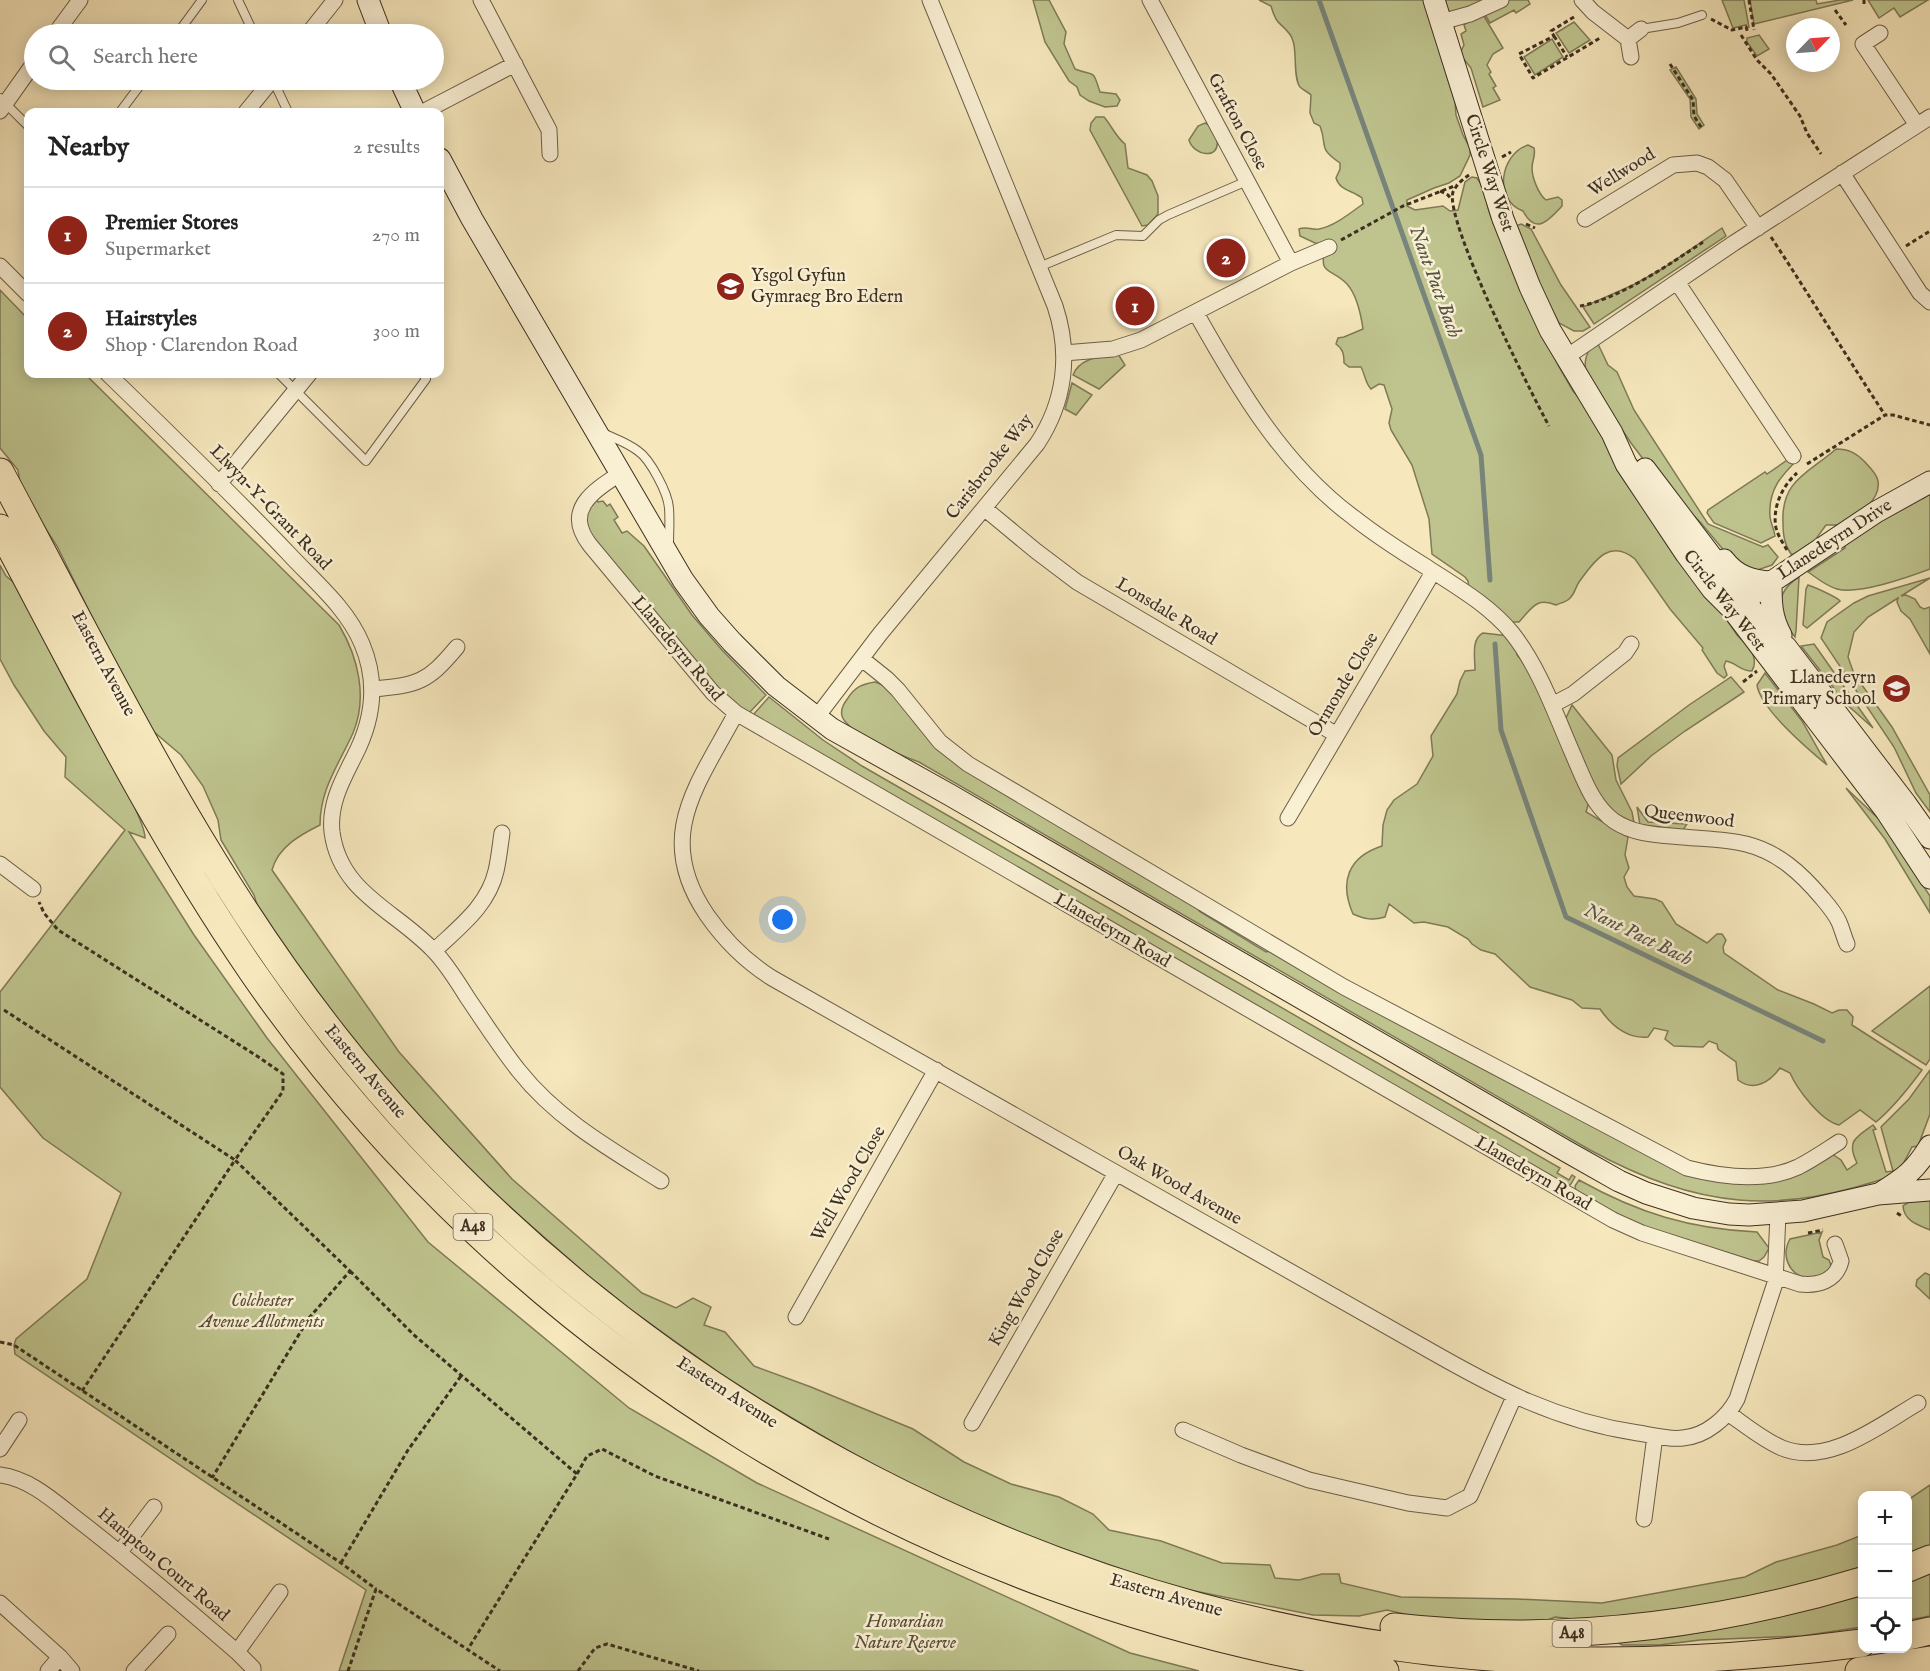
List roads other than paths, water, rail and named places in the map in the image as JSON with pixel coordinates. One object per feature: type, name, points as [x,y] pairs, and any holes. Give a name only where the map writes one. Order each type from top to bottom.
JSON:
[{"type":"highway","name":"Eastern Avenue","points":[[0,472],[150,750],[209,854],[273,955],[335,1038],[393,1108],[465,1185],[543,1255],[614,1314],[688,1369],[765,1418],[896,1492],[975,1530],[1103,1578],[1197,1606],[1277,1625],[1348,1639],[1420,1649],[1536,1659],[1634,1661],[1709,1659],[1858,1644]]},
{"type":"highway","name":"Eastern Avenue","points":[[0,528],[186,869],[253,972],[312,1052],[375,1126],[448,1205],[529,1279],[605,1342],[758,1447],[875,1511],[952,1547],[1050,1587],[1206,1635],[1317,1661],[1385,1671]]},
{"type":"highway","points":[[1912,1566],[1930,1559]]},
{"type":"highway","name":"A48","points":[[1277,1625],[1345,1622],[1427,1631],[1512,1635],[1571,1634],[1642,1628],[1731,1614],[1858,1582]]},
{"type":"highway","points":[[1912,1635],[1930,1631]]},
{"type":"highway","name":"A48","points":[[1206,1635],[1280,1665],[1302,1671]]},
{"type":"highway","points":[[1859,1671],[1930,1660]]},
{"type":"street","points":[[62,24],[80,0]]},
{"type":"street","points":[[316,24],[335,0]]},
{"type":"street","points":[[368,0],[377,24]]},
{"type":"street","points":[[481,0],[549,130],[550,154]]},
{"type":"street","name":"Carisbrooke Way","points":[[816,718],[1045,432],[1053,416],[1062,387],[1064,353],[1059,318],[930,0]]},
{"type":"street","name":"Grafton Close","points":[[1150,0],[1291,263]]},
{"type":"street","name":"Circle Way West","points":[[1434,0],[1503,219],[1530,287],[1565,358],[1612,434],[1626,464],[1712,589],[1738,604],[1786,647],[1930,838]]},
{"type":"street","points":[[1441,22],[1470,14],[1501,0]]},
{"type":"street","points":[[1582,0],[1593,12],[1628,39],[1631,57]]},
{"type":"street","points":[[1628,39],[1641,29]]},
{"type":"street","points":[[1565,358],[1923,121],[1863,44],[1880,33]]},
{"type":"street","points":[[431,108],[515,64]]},
{"type":"street","points":[[2,104],[24,76]]},
{"type":"street","points":[[249,108],[264,90]]},
{"type":"street","points":[[405,90],[413,108]]},
{"type":"street","name":"Wellwood","points":[[1585,219],[1673,165],[1697,162],[1708,166],[1725,180],[1761,227]]},
{"type":"street","name":"Llanedeyrn Road","points":[[444,166],[477,228],[598,431],[669,556],[696,598],[732,642],[776,686],[816,718],[876,755],[950,795],[1619,1181],[1671,1202],[1701,1210],[1749,1215],[1822,1208],[1878,1194],[1930,1190]]},
{"type":"street","points":[[1842,173],[1920,293],[1930,302]]},
{"type":"street","points":[[1064,353],[1101,351],[1128,345],[1158,333],[1291,263],[1329,247]]},
{"type":"street","points":[[0,266],[24,290]]},
{"type":"street","points":[[1677,282],[1793,456]]},
{"type":"street","name":"Queenwood","points":[[1196,313],[1250,405],[1280,445],[1310,479],[1350,516],[1483,605],[1512,633],[1552,705],[1588,788],[1596,802],[1613,820],[1643,833],[1748,844],[1780,858],[1808,881],[1824,901],[1839,921],[1847,944]]},
{"type":"street","name":"Llwyn-Y-Grant Road","points":[[112,378],[347,616],[363,647],[372,689],[366,732],[334,801],[332,831],[337,853],[346,874],[358,888],[434,951],[520,1072],[548,1102],[586,1133],[661,1181]]},
{"type":"street","points":[[219,484],[306,378]]},
{"type":"street","name":"Circle Way West","points":[[1612,434],[1635,456],[1681,517],[1738,604],[1886,811],[1930,878]]},
{"type":"street","name":"Llanedeyrn Road","points":[[621,472],[587,499],[579,514],[580,530],[713,693],[736,713],[1613,1220],[1642,1233],[1812,1285],[1829,1280],[1837,1272],[1841,1262],[1835,1244]]},
{"type":"street","name":"Llanedeyrn Drive","points":[[1738,604],[1876,512],[1930,482]]},
{"type":"street","name":"Lonsdale Road","points":[[984,508],[1077,582],[1337,735]]},
{"type":"street","name":"Llanedeyrn Drive","points":[[1681,517],[1706,537],[1735,571],[1751,580],[1771,582]]},
{"type":"street","name":"Ormonde Close","points":[[1288,818],[1433,572]]},
{"type":"street","name":"Llanedeyrn Drive","points":[[1771,582],[1773,621],[1786,647]]},
{"type":"street","points":[[1552,705],[1573,694],[1625,654],[1631,644]]},
{"type":"street","points":[[372,689],[418,683],[437,670],[457,647]]},
{"type":"street","points":[[862,659],[898,690],[940,742],[992,779],[1334,981],[1687,1168],[1711,1174],[1757,1177],[1796,1168],[1839,1142]]},
{"type":"street","name":"Oak Wood Avenue","points":[[736,713],[698,783],[683,826],[681,854],[683,867],[695,896],[726,940],[755,967],[1514,1397],[1586,1423],[1655,1436],[1683,1438],[1707,1430],[1728,1413],[1737,1400],[1777,1276]]},
{"type":"street","points":[[434,951],[477,911],[489,892],[496,872],[502,833]]},
{"type":"street","points":[[0,864],[33,889]]},
{"type":"street","name":"Well Wood Close","points":[[796,1317],[936,1070]]},
{"type":"street","name":"Llanedeyrn Road","points":[[1878,1194],[1908,1175],[1930,1146]]},
{"type":"street","name":"King Wood Close","points":[[972,1423],[1116,1173]]},
{"type":"street","points":[[1777,1276],[1775,1265],[1778,1214]]},
{"type":"street","points":[[1183,1430],[1240,1455],[1309,1480],[1388,1499],[1447,1509],[1470,1496],[1514,1397]]},
{"type":"street","points":[[1728,1413],[1770,1442],[1783,1449],[1802,1453],[1827,1450],[1848,1443],[1917,1403]]},
{"type":"street","points":[[0,1449],[20,1420]]},
{"type":"street","points":[[1644,1519],[1655,1436]]},
{"type":"street","name":"Hampton Court Road","points":[[0,1475],[10,1476],[35,1488],[120,1552],[237,1652],[253,1668],[253,1671]]},
{"type":"street","points":[[120,1552],[154,1507]]},
{"type":"street","points":[[237,1652],[280,1592]]},
{"type":"street","points":[[0,1603],[60,1657],[72,1671]]},
{"type":"street","points":[[134,1671],[168,1634]]},
{"type":"street","points":[[48,1671],[60,1657]]},
{"type":"lane","points":[[184,24],[202,0]]},
{"type":"lane","points":[[238,0],[249,24]]},
{"type":"lane","points":[[1641,29],[1678,23],[1702,15]]},
{"type":"lane","points":[[123,108],[136,90]]},
{"type":"lane","points":[[277,90],[286,108]]},
{"type":"lane","points":[[2,104],[24,123]]},
{"type":"lane","points":[[1039,267],[1116,235],[1143,236],[1159,220],[1168,215],[1247,181]]},
{"type":"lane","points":[[283,378],[366,461],[425,378]]},
{"type":"lane","points":[[598,431],[629,445],[648,461],[667,497],[669,556]]},
{"type":"waterway","name":"Nant Pact Bach","points":[[1319,0],[1481,455],[1490,580]]},
{"type":"waterway","name":"Nant Pact Bach","points":[[1495,644],[1501,730],[1566,917],[1823,1041]]},
{"type":"place","name":"Hairstyles","points":[[1226,258]]},
{"type":"place","name":"Ysgol Gyfun Gymraeg Bro Edern","points":[[730,286]]},
{"type":"place","name":"Premier Stores","points":[[1135,306]]},
{"type":"place","name":"Llanedeyrn Primary School","points":[[1897,688]]},
{"type":"park label","name":"Colchester Avenue Allotments","points":[[262,1311]]},
{"type":"park label","name":"Howardian Nature Reserve","points":[[905,1632]]}]
